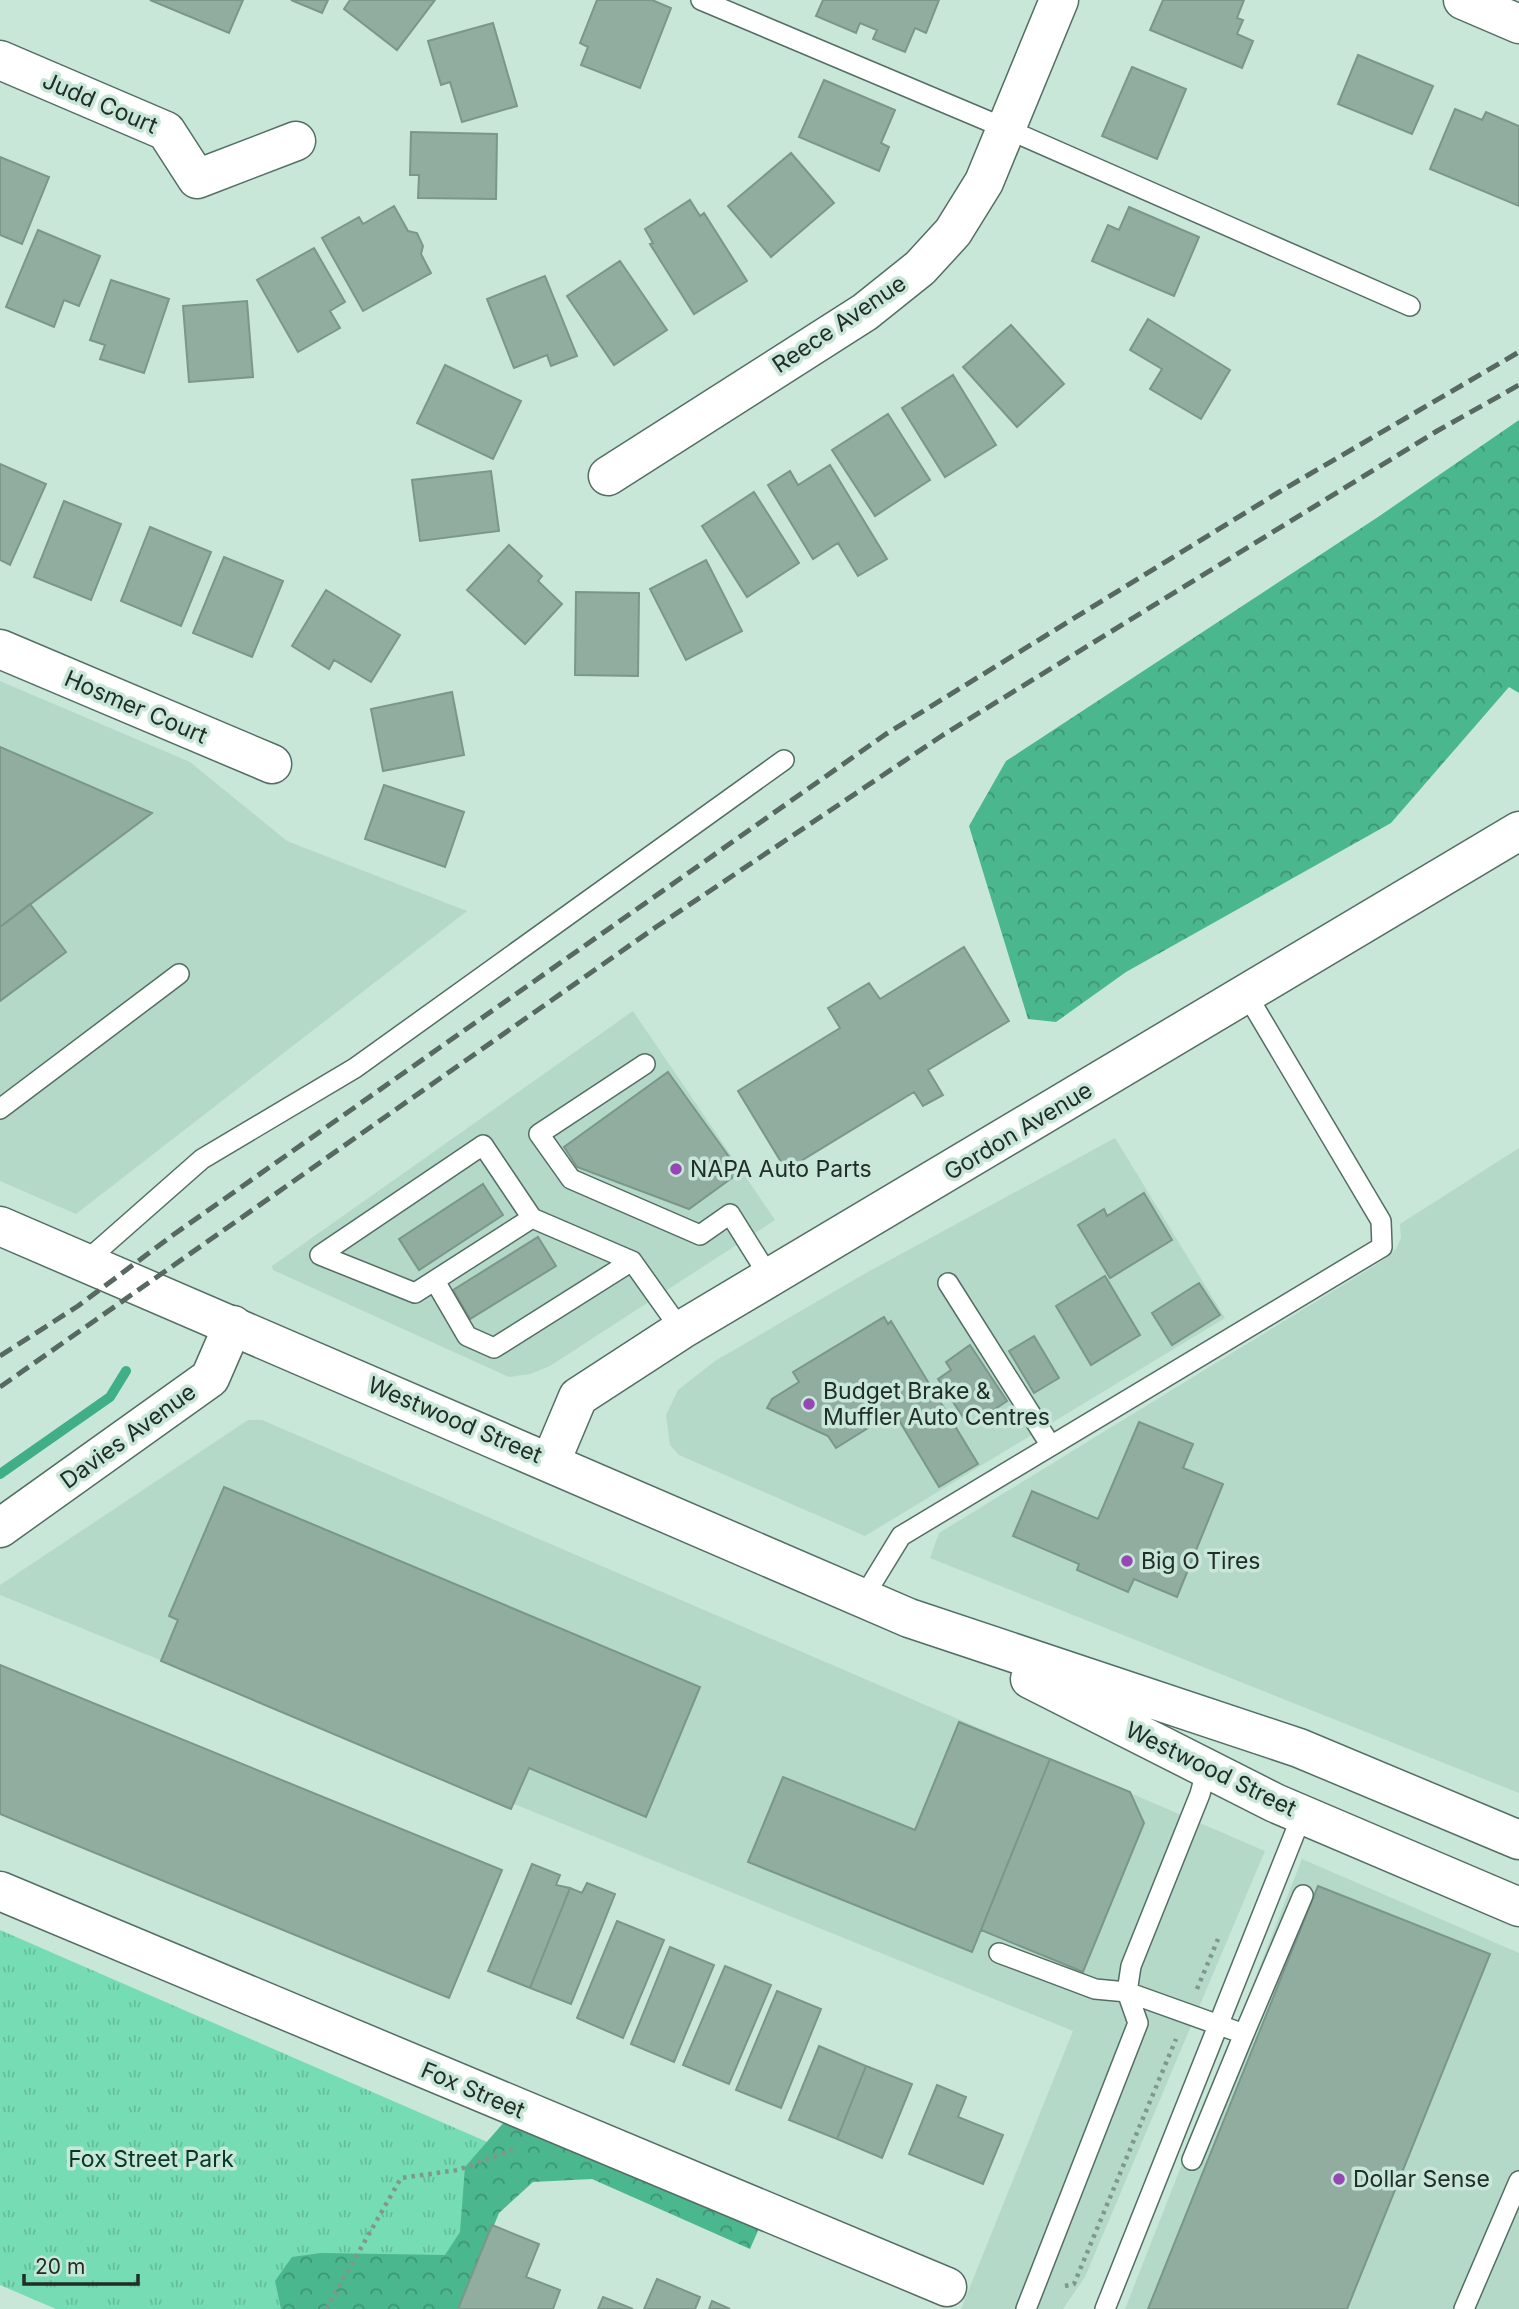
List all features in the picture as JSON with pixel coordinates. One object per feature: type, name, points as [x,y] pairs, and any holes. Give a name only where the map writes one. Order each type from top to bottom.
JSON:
[{"type":"street","name":"Reece Avenue","points":[[608,476],[865,312],[920,268],[953,232],[970,208],[1007,129],[1059,0]]},
{"type":"street","points":[[1463,0],[1519,24]]},
{"type":"street","name":"Judd Court","points":[[0,61],[166,131],[197,180],[296,141]]},
{"type":"street","name":"Hosmer Court","points":[[0,649],[272,764]]},
{"type":"street","name":"Gordon Avenue","points":[[551,1461],[578,1397],[681,1330],[1519,831]]},
{"type":"street","name":"Westwood Street","points":[[0,1226],[551,1461],[909,1618],[1302,1815],[1519,1907]]},
{"type":"street","name":"Davies Avenue","points":[[0,1528],[210,1378],[233,1325]]},
{"type":"street","name":"Westwood Street","points":[[909,1618],[1299,1748],[1519,1840]]},
{"type":"street","name":"Fox Street","points":[[0,1891],[947,2287]]},
{"type":"lane","points":[[701,0],[1007,129],[1410,306]]},
{"type":"lane","points":[[85,1262],[202,1158],[355,1068],[783,760]]},
{"type":"lane","points":[[0,1109],[179,974]]},
{"type":"lane","points":[[863,1598],[901,1536],[1382,1247],[1381,1221],[1247,995]]},
{"type":"lane","points":[[645,1064],[539,1134],[571,1179],[700,1235],[730,1214],[770,1278]]},
{"type":"lane","points":[[533,1218],[415,1293],[320,1255],[483,1145],[533,1218],[632,1261],[681,1330]]},
{"type":"lane","points":[[435,1281],[467,1336],[494,1348],[632,1261]]},
{"type":"lane","points":[[948,1283],[1051,1446]]},
{"type":"lane","points":[[1026,2309],[1138,2023],[1127,1992],[1131,1966],[1200,1794],[1207,1768]]},
{"type":"lane","points":[[1105,2309],[1302,1815]]},
{"type":"lane","points":[[1192,2160],[1303,1895]]},
{"type":"lane","points":[[999,1953],[1096,1989],[1127,1992],[1244,2034]]},
{"type":"lane","points":[[1464,2309],[1519,2181]]},
{"type":"path","points":[[326,2309],[401,2178],[458,2170],[521,2146]]},
{"type":"shaded area","points":[[0,681],[190,762],[287,841],[467,911],[76,1214],[0,1181]]},
{"type":"shaded area","points":[[633,1011],[775,1220],[550,1366],[530,1374],[509,1377],[273,1270],[272,1266]]},
{"type":"shaded area","points":[[1115,1138],[1225,1318],[865,1536],[679,1455],[670,1445],[666,1415],[678,1390],[715,1361],[866,1273]]},
{"type":"shaded area","points":[[1519,1148],[1519,1793],[930,1558],[939,1533],[1382,1261],[1396,1249],[1401,1238],[1400,1224]]},
{"type":"shaded area","points":[[248,1420],[262,1420],[1265,1851],[1085,2277],[1063,2309],[961,2309],[1073,2031],[0,1595],[0,1585]]},
{"type":"shaded area","points":[[1302,1859],[1519,1953],[1519,2309],[1125,2309]]},
{"type":"green space","points":[[1519,420],[1519,693],[1509,687],[1391,823],[1126,972],[1056,1022],[1028,1019],[969,826],[1006,761],[1378,517]]},
{"type":"green space","name":"Fox Street Park","points":[[0,1930],[508,2151],[440,2309],[56,2309],[0,2285]]},
{"type":"green space","points":[[511,2114],[774,2194],[750,2249],[592,2179],[533,2182],[499,2213],[460,2309],[281,2309],[275,2281],[292,2257],[321,2253],[445,2255],[460,2232],[465,2167]]},
{"type":"building","points":[[150,0],[243,0],[229,33]]},
{"type":"building","points":[[291,0],[328,0],[322,13]]},
{"type":"building","points":[[350,0],[435,0],[397,50],[344,9]]},
{"type":"building","points":[[597,0],[652,0],[671,8],[640,88],[581,65],[588,47],[580,43]]},
{"type":"building","points":[[823,0],[939,0],[926,33],[915,28],[905,52],[873,39],[877,30],[860,23],[856,33],[816,16]]},
{"type":"building","points":[[1163,0],[1244,0],[1237,18],[1243,20],[1237,34],[1253,41],[1242,68],[1150,30]]},
{"type":"building","points":[[493,23],[517,106],[462,122],[450,82],[441,85],[428,41]]},
{"type":"building","points":[[1358,55],[1433,86],[1412,134],[1338,104]]},
{"type":"building","points":[[1132,67],[1186,89],[1157,159],[1102,136]]},
{"type":"building","points":[[824,80],[895,110],[881,143],[889,147],[879,171],[799,137]]},
{"type":"building","points":[[1455,109],[1482,120],[1486,112],[1519,126],[1519,206],[1430,169]]},
{"type":"building","points":[[411,132],[497,134],[496,199],[418,198],[419,175],[410,175]]},
{"type":"building","points":[[791,153],[834,203],[771,257],[728,206]]},
{"type":"building","points":[[0,157],[49,177],[22,244],[0,235]]},
{"type":"building","points":[[690,200],[700,216],[704,213],[747,281],[694,314],[650,244],[653,243],[645,229]]},
{"type":"building","points":[[394,206],[408,231],[417,233],[423,246],[421,254],[431,273],[363,311],[322,238],[359,217],[363,224]]},
{"type":"building","points":[[1129,207],[1199,237],[1174,296],[1092,261],[1108,225],[1119,230]]},
{"type":"building","points":[[38,230],[100,256],[79,306],[64,300],[54,327],[6,307]]},
{"type":"building","points":[[314,248],[345,302],[330,311],[340,328],[298,352],[257,280]]},
{"type":"building","points":[[620,261],[667,330],[614,365],[567,296]]},
{"type":"building","points":[[545,276],[577,356],[551,366],[547,355],[514,368],[487,299]]},
{"type":"building","points":[[111,280],[169,299],[144,373],[100,359],[105,345],[90,340]]},
{"type":"building","points":[[247,301],[253,377],[189,382],[183,306]]},
{"type":"building","points":[[1148,319],[1230,370],[1201,419],[1150,389],[1162,369],[1130,350]]},
{"type":"building","points":[[1011,325],[1064,384],[1017,427],[963,367]]},
{"type":"building","points":[[445,365],[521,401],[493,459],[417,423]]},
{"type":"building","points":[[953,375],[996,445],[945,477],[902,408]]},
{"type":"building","points":[[888,414],[930,480],[875,516],[832,450]]},
{"type":"building","points":[[0,464],[46,484],[10,565],[0,560]]},
{"type":"building","points":[[830,465],[887,559],[858,576],[838,543],[813,559],[768,485],[790,471],[798,485]]},
{"type":"building","points":[[491,471],[499,531],[420,541],[412,480]]},
{"type":"building","points":[[754,492],[799,563],[747,597],[702,526]]},
{"type":"building","points":[[64,501],[121,524],[91,600],[34,577]]},
{"type":"building","points":[[150,527],[211,552],[181,626],[121,601]]},
{"type":"building","points":[[509,545],[542,576],[538,581],[562,604],[525,644],[467,590]]},
{"type":"building","points":[[224,557],[283,581],[252,657],[193,633]]},
{"type":"building","points":[[706,560],[742,631],[686,660],[650,589]]},
{"type":"building","points":[[326,590],[400,635],[371,682],[334,660],[329,669],[292,646]]},
{"type":"building","points":[[576,592],[639,593],[638,676],[575,675]]},
{"type":"building","points":[[452,692],[464,755],[383,771],[371,709]]},
{"type":"building","points":[[0,747],[152,813],[0,927]]},
{"type":"building","points":[[384,785],[464,812],[445,867],[365,839]]},
{"type":"building","points":[[30,904],[66,952],[0,1001],[0,927]]},
{"type":"building","points":[[964,947],[1009,1021],[928,1070],[943,1095],[923,1106],[914,1092],[786,1170],[738,1091],[840,1028],[828,1008],[869,983],[880,999]]},
{"type":"building","points":[[668,1072],[740,1172],[689,1209],[577,1167],[564,1147]]},
{"type":"building","points":[[483,1184],[503,1215],[419,1270],[399,1239]]},
{"type":"building","points":[[1144,1193],[1172,1240],[1110,1278],[1078,1225],[1104,1209],[1107,1216]]},
{"type":"building","points":[[538,1237],[556,1266],[470,1319],[453,1290]]},
{"type":"building","points":[[1105,1276],[1140,1335],[1091,1365],[1056,1306]]},
{"type":"building","points":[[1199,1283],[1220,1315],[1172,1345],[1152,1313]]},
{"type":"building","points":[[884,1317],[888,1324],[891,1321],[978,1464],[939,1487],[894,1412],[836,1448],[828,1436],[767,1408],[772,1399],[799,1382],[793,1372]]},
{"type":"building","points":[[1034,1336],[1059,1378],[1034,1393],[1009,1351]]},
{"type":"building","points":[[970,1345],[1007,1401],[983,1417],[977,1408],[963,1417],[938,1379],[951,1370],[946,1362]]},
{"type":"building","points":[[1139,1422],[1193,1444],[1183,1468],[1223,1484],[1177,1597],[1134,1579],[1128,1592],[1077,1570],[1079,1564],[1013,1536],[1032,1491],[1098,1519]]},
{"type":"building","points":[[224,1487],[700,1687],[646,1817],[529,1768],[511,1809],[161,1661],[178,1620],[169,1616]]},
{"type":"building","points":[[0,1665],[502,1870],[449,1998],[0,1814]]},
{"type":"building","points":[[959,1722],[1050,1759],[972,1952],[748,1862],[783,1777],[915,1830]]},
{"type":"building","points":[[1050,1759],[1130,1792],[1144,1823],[1083,1972],[981,1930]]},
{"type":"building","points":[[532,1864],[560,1875],[556,1885],[570,1888],[530,1988],[488,1971]]},
{"type":"building","points":[[587,1883],[615,1894],[571,2004],[530,1988],[570,1888],[582,1893]]},
{"type":"building","points":[[1318,1886],[1490,1954],[1347,2309],[1148,2309]]},
{"type":"building","points":[[617,1921],[664,1940],[623,2038],[577,2018]]},
{"type":"building","points":[[670,1947],[714,1965],[674,2062],[631,2044]]},
{"type":"building","points":[[725,1966],[771,1985],[729,2084],[683,2065]]},
{"type":"building","points":[[777,1991],[821,2009],[781,2108],[736,2090]]},
{"type":"building","points":[[819,2046],[866,2066],[837,2139],[789,2120]]},
{"type":"building","points":[[866,2066],[912,2084],[882,2158],[837,2139]]},
{"type":"building","points":[[937,2085],[966,2097],[958,2117],[1003,2135],[983,2184],[909,2154]]},
{"type":"building","points":[[492,2225],[539,2244],[526,2277],[560,2290],[553,2309],[458,2309]]},
{"type":"building","points":[[657,2279],[700,2297],[695,2309],[644,2309]]},
{"type":"building","points":[[603,2297],[633,2309],[598,2309]]},
{"type":"building","points":[[712,2301],[730,2309],[709,2309]]},
{"type":"waterway","points":[[0,1474],[110,1397],[126,1371]]},
{"type":"railway","points":[[0,1356],[78,1306],[173,1235],[886,734],[1279,492],[1519,352]]},
{"type":"railway","points":[[0,1387],[656,927],[943,735],[1437,431],[1519,385]]},
{"type":"place","name":"NAPA Auto Parts","points":[[676,1169]]},
{"type":"place","name":"Budget Brake & Muffler Auto Centres","points":[[809,1404]]},
{"type":"place","name":"Big O Tires","points":[[1127,1561]]},
{"type":"place","name":"Dollar Sense","points":[[1339,2179]]}]
